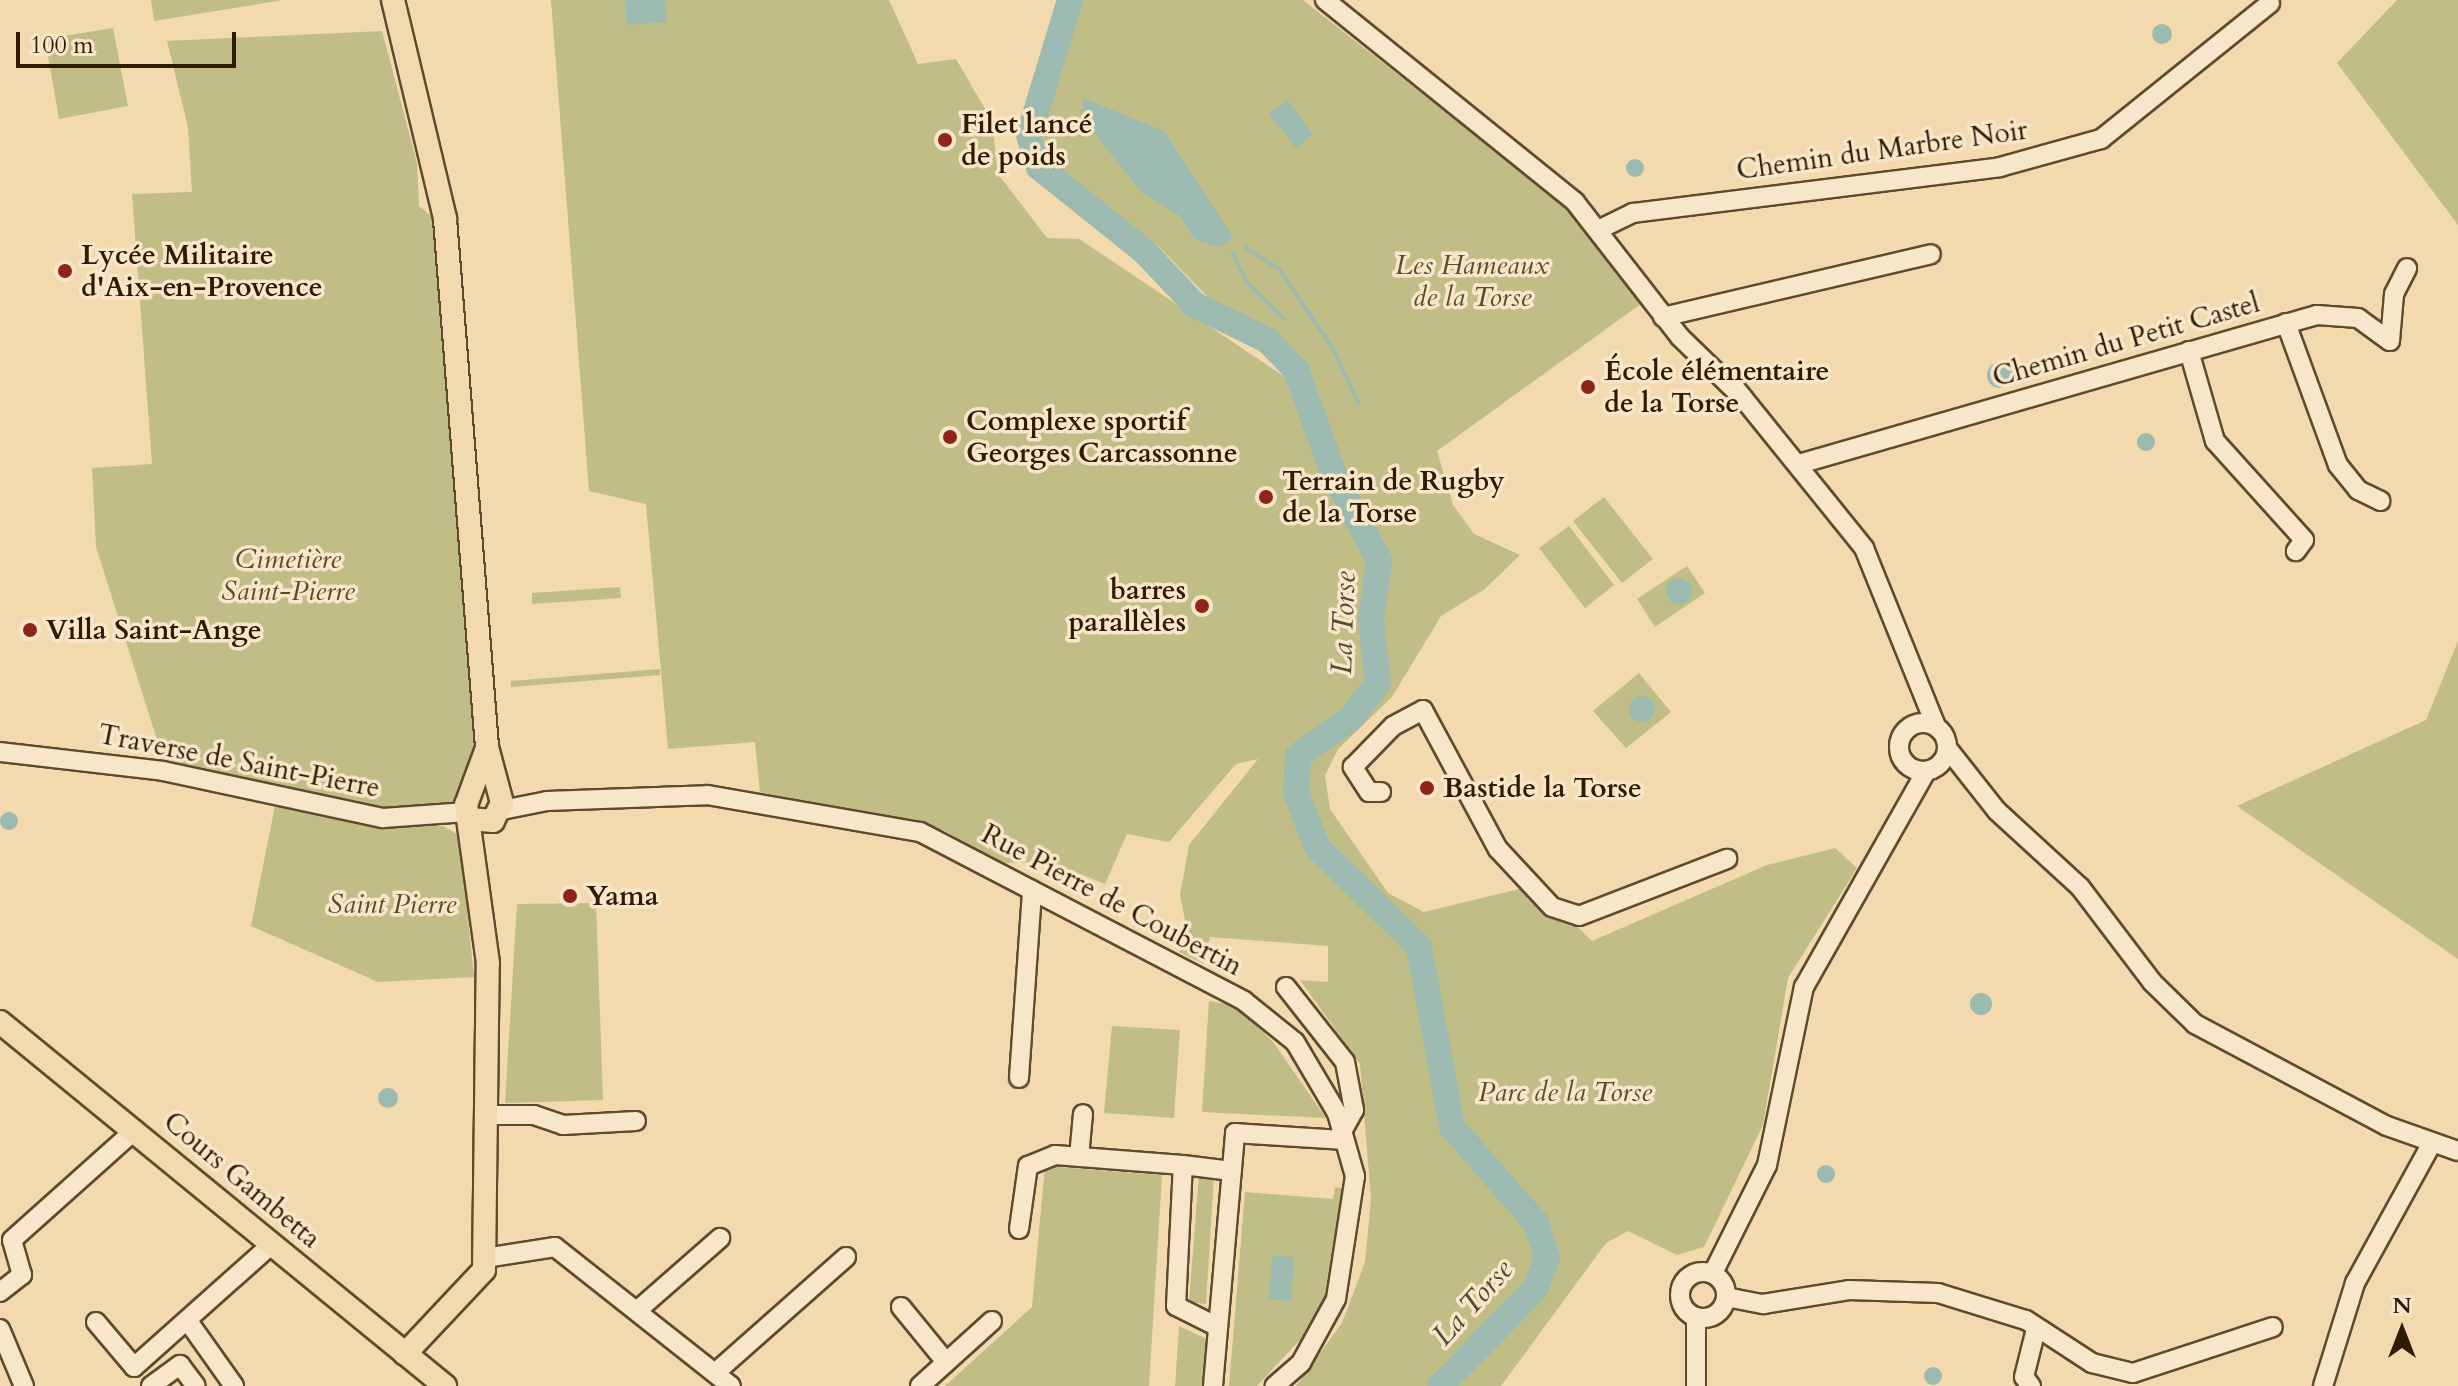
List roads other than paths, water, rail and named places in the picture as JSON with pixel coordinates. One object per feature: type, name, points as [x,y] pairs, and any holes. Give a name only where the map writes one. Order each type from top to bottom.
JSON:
[{"type":"main road","points":[[393,0],[445,219],[487,747],[489,806],[478,860],[490,1013],[484,1115],[485,1258],[479,1280],[405,1354]]},
{"type":"main road","name":"Cours Gambetta","points":[[0,1022],[445,1386]]},
{"type":"street","points":[[1325,0],[1515,150],[1600,229],[1799,464],[1864,548],[1948,749],[1997,811],[2080,887],[2152,982],[2195,1024],[2274,1070],[2432,1143],[2458,1151]]},
{"type":"street","name":"Chemin du Marbre Noir","points":[[1600,229],[1633,213],[2000,167],[2101,139],[2270,3]]},
{"type":"street","points":[[1668,313],[1931,254]]},
{"type":"street","name":"Chemin du Petit Castel","points":[[1799,464],[2286,323],[2341,313],[2390,341],[2394,294],[2407,268]]},
{"type":"street","points":[[2286,323],[2338,465],[2358,490],[2381,501]]},
{"type":"street","points":[[2189,351],[2215,441],[2304,540],[2296,551]]},
{"type":"street","points":[[1918,678],[1911,726],[1899,745],[1924,768],[1973,778]]},
{"type":"street","points":[[1381,792],[1369,792],[1353,767],[1393,726],[1423,710],[1498,849],[1552,907],[1579,916],[1727,859]]},
{"type":"street","points":[[1911,726],[1936,726]]},
{"type":"street","points":[[1713,1273],[1767,1165],[1804,987],[1907,812],[1924,768],[1948,749]]},
{"type":"street","name":"Traverse de Saint-Pierre","points":[[0,752],[163,771],[383,818],[489,806]]},
{"type":"street","name":"Rue Pierre de Coubertin","points":[[489,806],[632,796],[759,800],[920,832],[1244,1001],[1295,1042],[1343,1136],[1355,1176],[1336,1299],[1301,1363],[1275,1386]]},
{"type":"street","points":[[1019,1078],[1032,890]]},
{"type":"street","points":[[1213,1386],[1235,1133],[1343,1136],[1354,1110],[1345,1062],[1286,987]]},
{"type":"street","points":[[1079,1157],[1083,1114]]},
{"type":"street","points":[[484,1115],[534,1115],[563,1125],[636,1121]]},
{"type":"street","points":[[0,1292],[22,1275],[12,1240],[135,1130]]},
{"type":"street","points":[[2323,1386],[2355,1283],[2432,1143]]},
{"type":"street","points":[[1019,1229],[1028,1166],[1055,1155],[1232,1171]]},
{"type":"street","points":[[1183,1165],[1176,1306],[1218,1327]]},
{"type":"street","points":[[639,1309],[720,1238]]},
{"type":"street","points":[[96,1322],[134,1367],[190,1324],[273,1243]]},
{"type":"street","points":[[485,1258],[555,1247],[639,1309],[721,1381],[846,1257]]},
{"type":"street","points":[[1696,1386],[1696,1317],[1681,1303],[1682,1283],[1696,1272],[1713,1273]]},
{"type":"street","points":[[1713,1273],[1726,1297]]},
{"type":"street","points":[[1726,1297],[1763,1304],[1849,1290],[1938,1293],[2026,1320],[2045,1338],[2062,1338],[2092,1363],[2146,1380],[2273,1327]]},
{"type":"street","points":[[1696,1317],[1715,1315],[1726,1297]]},
{"type":"street","points":[[901,1307],[946,1362]]},
{"type":"street","points":[[920,1386],[992,1321]]},
{"type":"street","points":[[190,1324],[234,1386]]},
{"type":"street","points":[[0,1329],[24,1386]]},
{"type":"street","points":[[2031,1386],[2024,1377],[2036,1329]]},
{"type":"street","points":[[151,1386],[180,1365],[196,1386]]},
{"type":"water","points":[[625,0],[665,0],[667,22],[627,25]]},
{"type":"water","points":[[2162,24],[2169,27],[2172,34],[2169,41],[2162,44],[2155,41],[2152,34],[2155,27]]},
{"type":"water","points":[[1083,98],[1164,131],[1233,237],[1220,248],[1194,239],[1180,216],[1141,192],[1083,119]]},
{"type":"water","points":[[1287,100],[1313,134],[1296,148],[1269,114]]},
{"type":"water","points":[[1635,159],[1644,168],[1635,177],[1626,168]]},
{"type":"water","points":[[2000,362],[2009,366],[2013,375],[2009,384],[2000,388],[1991,384],[1987,375],[1991,366]]},
{"type":"water","points":[[2146,433],[2155,442],[2146,451],[2137,442]]},
{"type":"water","points":[[1679,578],[1688,582],[1692,591],[1688,600],[1679,604],[1670,600],[1666,591],[1670,582]]},
{"type":"water","points":[[1642,696],[1651,700],[1655,709],[1651,718],[1642,722],[1633,718],[1629,709],[1633,700]]},
{"type":"water","points":[[5,812],[13,812],[18,821],[16,828],[5,830],[0,825],[0,817]]},
{"type":"water","points":[[1981,993],[1989,996],[1992,1004],[1989,1012],[1981,1015],[1973,1012],[1970,1004],[1973,996]]},
{"type":"water","points":[[388,1088],[395,1091],[398,1098],[395,1105],[388,1108],[381,1105],[378,1098],[381,1091]]},
{"type":"water","points":[[1822,1165],[1830,1165],[1835,1174],[1833,1181],[1822,1183],[1817,1178],[1817,1170]]},
{"type":"water","points":[[1272,1256],[1294,1257],[1291,1301],[1269,1300]]},
{"type":"water","points":[[1933,1367],[1942,1376],[1933,1385],[1924,1376]]},
{"type":"waterway","name":"La Torse","points":[[1070,0],[1029,135],[1039,167],[1145,252],[1195,305],[1267,340],[1296,370],[1334,475],[1379,560],[1371,622],[1378,683],[1350,719],[1298,756],[1296,792],[1317,847],[1419,947],[1452,1127],[1536,1223],[1547,1257],[1536,1288],[1440,1386]]},
{"type":"waterway","points":[[1245,247],[1279,269],[1332,347],[1359,404]]},
{"type":"waterway","points":[[1233,254],[1247,283],[1283,318]]},
{"type":"place","name":"Filet lancé de poids","points":[[945,140]]},
{"type":"place","name":"Lycée Militaire d'Aix-en-Provence","points":[[65,271]]},
{"type":"place","name":"École élémentaire de la Torse","points":[[1588,387]]},
{"type":"place","name":"Complexe sportif Georges Carcassonne","points":[[950,437]]},
{"type":"place","name":"Terrain de Rugby de la Torse","points":[[1266,497]]},
{"type":"place","name":"barres parallèles","points":[[1202,606]]},
{"type":"place","name":"Villa Saint-Ange","points":[[30,630]]},
{"type":"place","name":"Bastide la Torse","points":[[1427,788]]},
{"type":"place","name":"Yama","points":[[570,896]]},
{"type":"park label","name":"Les Hameaux de la Torse","points":[[1472,281]]},
{"type":"park label","name":"Cimetière Saint-Pierre","points":[[288,575]]},
{"type":"park label","name":"Saint Pierre","points":[[392,904]]},
{"type":"park label","name":"Parc de la Torse","points":[[1565,1092]]}]
